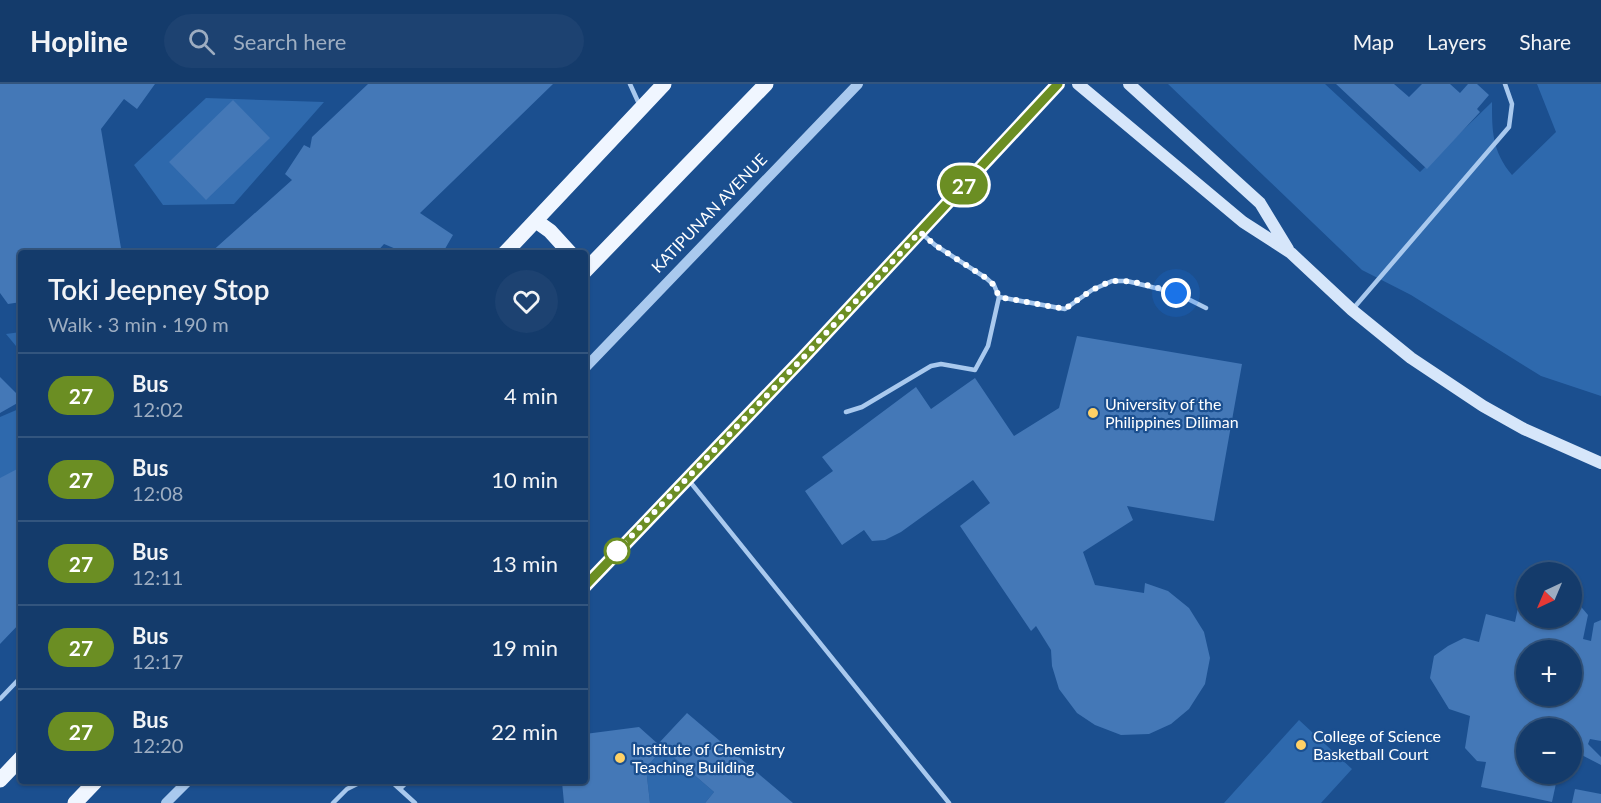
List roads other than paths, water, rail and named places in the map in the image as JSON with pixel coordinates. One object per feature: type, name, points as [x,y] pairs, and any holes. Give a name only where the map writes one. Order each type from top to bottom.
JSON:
[{"type":"main road","points":[[508,250],[664,84]]},
{"type":"main road","points":[[588,268],[766,84]]},
{"type":"main road","points":[[1078,84],[1243,222],[1291,253],[1352,310],[1411,358],[1483,406],[1524,429],[1601,463]]},
{"type":"main road","points":[[1129,84],[1260,203],[1291,253]]},
{"type":"main road","points":[[536,221],[550,231],[567,250]]},
{"type":"main road","points":[[0,780],[18,761]]},
{"type":"main road","points":[[75,803],[93,784]]},
{"type":"street","name":"KATIPUNAN AVENUE","points":[[588,365],[858,84]]},
{"type":"street","points":[[166,803],[185,784]]},
{"type":"lane","points":[[630,84],[641,109]]},
{"type":"lane","points":[[588,583],[1058,84]]},
{"type":"lane","points":[[1352,310],[1509,127],[1512,104],[1505,84]]},
{"type":"lane","points":[[846,412],[862,407],[931,366],[941,364],[975,370],[988,346],[999,297],[994,285],[935,245],[920,232]]},
{"type":"lane","points":[[999,297],[1065,309],[1092,290],[1112,281],[1127,281],[1176,293],[1206,308]]},
{"type":"lane","points":[[687,478],[949,803]]},
{"type":"lane","points":[[0,699],[18,680]]},
{"type":"lane","points":[[333,803],[347,789],[357,784]]},
{"type":"lane","points":[[394,784],[415,803]]},
{"type":"lane","points":[[400,789],[405,784]]},
{"type":"place","name":"University of the Philippines Diliman","points":[[1093,413]]},
{"type":"place","name":"College of Science Basketball Court","points":[[1301,745]]},
{"type":"place","name":"Institute of Chemistry Teaching Building","points":[[620,758]]}]
